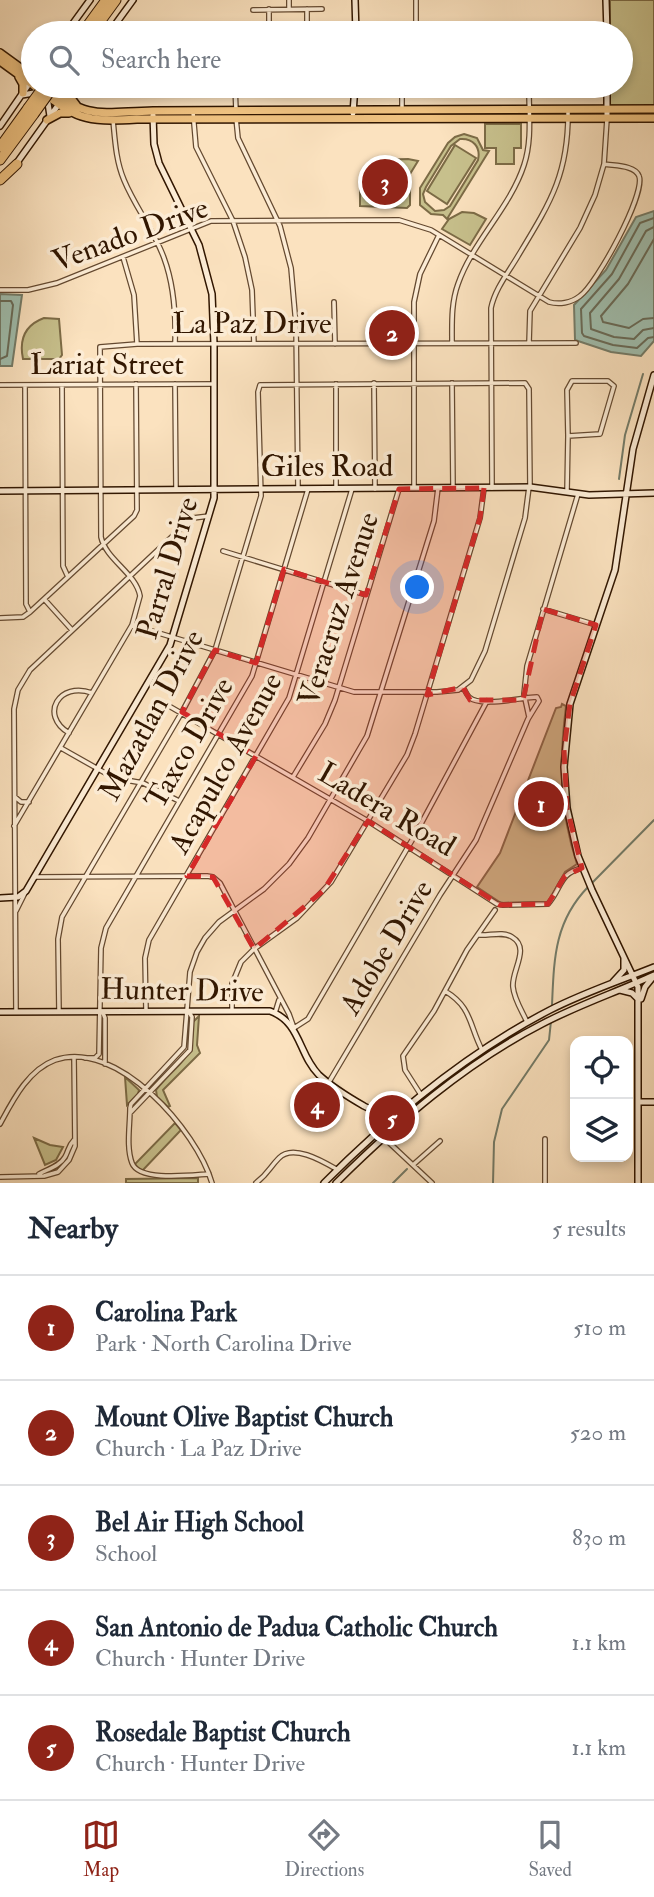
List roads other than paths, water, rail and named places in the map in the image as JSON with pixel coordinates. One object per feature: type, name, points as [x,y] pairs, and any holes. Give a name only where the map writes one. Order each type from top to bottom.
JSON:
[{"type":"highway","points":[[91,21],[106,0]]},
{"type":"highway","points":[[101,21],[116,0]]},
{"type":"highway","points":[[0,160],[38,98]]},
{"type":"highway","points":[[0,147],[43,98]]},
{"type":"highway","points":[[0,180],[17,163]]},
{"type":"main road","points":[[75,21],[90,0]]},
{"type":"main road","points":[[118,21],[133,0]]},
{"type":"main road","points":[[355,0],[356,21]]},
{"type":"main road","points":[[606,0],[607,21]]},
{"type":"main road","points":[[0,53],[19,71],[21,78]]},
{"type":"main road","points":[[0,61],[19,71]]},
{"type":"main road","points":[[0,126],[21,95]]},
{"type":"main road","points":[[41,98],[48,103],[49,118]]},
{"type":"main road","points":[[55,98],[90,120],[153,116],[281,115],[353,110],[529,114]]},
{"type":"main road","points":[[56,98],[60,102]]},
{"type":"main road","points":[[0,187],[63,98]]},
{"type":"main road","points":[[71,98],[76,111]]},
{"type":"main road","points":[[353,119],[354,98]]},
{"type":"main road","points":[[607,98],[607,119]]},
{"type":"main road","points":[[281,115],[353,119],[568,114],[607,109],[651,109],[651,118],[607,119],[568,114]]},
{"type":"main road","points":[[49,118],[76,111]]},
{"type":"main road","name":"Parral Drive","points":[[16,897],[28,889],[172,639],[209,516],[214,490],[214,344],[208,276],[193,228],[159,163],[154,144],[153,116]]},
{"type":"main road","points":[[638,1183],[637,983],[582,868],[567,808],[564,750],[570,704],[615,570],[636,435],[654,375]]},
{"type":"main road","name":"Giles Road","points":[[0,491],[529,488],[578,494],[654,493]]},
{"type":"main road","points":[[0,898],[16,897]]},
{"type":"main road","points":[[610,985],[624,971],[624,955]]},
{"type":"main road","points":[[627,962],[637,967],[654,966]]},
{"type":"main road","points":[[336,1183],[383,1138],[421,1095],[482,1051],[558,1006],[654,966]]},
{"type":"main road","points":[[324,1183],[376,1132],[396,1122],[486,1058],[557,1016],[654,976]]},
{"type":"main road","points":[[639,1003],[645,987],[654,976]]},
{"type":"main road","points":[[620,990],[632,993],[639,1003]]},
{"type":"main road","name":"Hunter Drive","points":[[0,1012],[265,1010],[282,1016],[293,1028],[316,1071],[368,1108],[396,1122]]},
{"type":"main road","points":[[638,1102],[654,1102]]},
{"type":"main road","points":[[368,1108],[378,1120],[376,1132]]},
{"type":"street","points":[[289,0],[289,9]]},
{"type":"street","points":[[416,0],[416,21]]},
{"type":"street","points":[[269,9],[269,21]]},
{"type":"street","points":[[307,9],[307,21]]},
{"type":"street","points":[[253,10],[322,9]]},
{"type":"street","points":[[235,98],[238,138],[284,237],[291,268],[295,302],[298,489]]},
{"type":"street","points":[[402,98],[402,110]]},
{"type":"street","points":[[452,343],[455,293],[462,274],[519,177],[527,153],[529,98]]},
{"type":"street","points":[[492,488],[493,300],[548,207],[559,182],[567,147],[568,114]]},
{"type":"street","points":[[193,116],[196,147],[233,221],[250,275],[254,344]]},
{"type":"street","points":[[113,118],[117,157],[123,177],[158,243],[173,295],[175,344]]},
{"type":"street","points":[[529,343],[530,314],[538,296],[588,214],[604,164],[607,119]]},
{"type":"street","name":"Venado Drive","points":[[0,290],[39,288],[211,222],[399,220],[421,225],[538,296],[556,303],[570,301],[580,296],[592,283],[624,227],[636,197],[639,177],[631,169],[604,164]]},
{"type":"street","points":[[414,488],[413,316],[416,287],[439,235]]},
{"type":"street","points":[[122,257],[134,295],[137,344]]},
{"type":"street","points":[[334,302],[335,344]]},
{"type":"street","name":"La Paz Drive","points":[[99,384],[99,351],[103,345],[576,343]]},
{"type":"street","points":[[567,493],[568,384],[578,381],[612,383],[615,390],[600,434],[568,436]]},
{"type":"street","points":[[374,383],[375,489]]},
{"type":"street","points":[[452,383],[453,488]]},
{"type":"street","points":[[14,826],[132,625],[140,593],[103,545],[99,384]]},
{"type":"street","points":[[0,618],[23,617],[30,612],[134,516],[137,510],[136,384]]},
{"type":"street","points":[[175,384],[176,490]]},
{"type":"street","name":"Lariat Street","points":[[0,386],[214,384]]},
{"type":"street","name":"Mazatlan Drive","points":[[58,1012],[58,932],[62,917],[182,712],[215,650],[261,496],[259,387],[264,384],[297,384]]},
{"type":"street","points":[[132,625],[357,693],[446,692],[463,687],[475,673],[485,651],[525,518],[529,488],[527,384],[297,384]]},
{"type":"street","points":[[336,384],[337,489]]},
{"type":"street","points":[[25,385],[26,604],[30,612]]},
{"type":"street","points":[[62,385],[63,570],[68,578]]},
{"type":"street","points":[[209,1174],[148,1175],[138,1171],[132,1164],[130,1153],[131,1104],[184,1047],[189,980],[197,952],[215,925],[264,889],[289,864],[308,838],[370,730],[434,521],[438,488]]},
{"type":"street","points":[[232,1010],[232,984],[244,958],[289,925],[323,891],[338,872],[407,755],[480,518],[484,488]]},
{"type":"street","name":"Taxco Drive","points":[[102,1011],[103,934],[249,681],[308,489]]},
{"type":"street","name":"Acapulco Avenue","points":[[146,1011],[145,958],[148,945],[160,919],[286,704],[298,675],[352,489]]},
{"type":"street","name":"Veracruz Avenue","points":[[293,777],[328,718],[339,688],[398,489]]},
{"type":"street","name":"Adobe Drive","points":[[528,719],[529,712],[524,700],[527,666],[578,494]]},
{"type":"street","points":[[16,1012],[14,709],[18,690],[30,670],[129,576],[193,518],[209,516]]},
{"type":"street","points":[[223,551],[366,595]]},
{"type":"street","points":[[45,600],[72,629]]},
{"type":"street","points":[[543,609],[596,625]]},
{"type":"street","points":[[463,687],[473,700],[524,700]]},
{"type":"street","points":[[69,733],[55,718],[55,706],[59,698],[74,689],[92,694]]},
{"type":"street","name":"Adobe Drive","points":[[329,1082],[476,840],[539,699],[532,696],[524,700]]},
{"type":"street","points":[[35,877],[215,878],[289,1014],[293,1028],[308,1019],[408,846],[487,701]]},
{"type":"street","name":"Ladera Road","points":[[162,702],[368,821],[500,905],[546,904],[552,900],[565,876],[582,868]]},
{"type":"street","points":[[61,748],[114,778],[140,782],[179,801]]},
{"type":"street","points":[[14,795],[20,802],[29,802]]},
{"type":"street","points":[[15,812],[26,807]]},
{"type":"street","points":[[15,880],[20,887],[28,889]]},
{"type":"street","name":"Parral Drive","points":[[15,912],[28,889]]},
{"type":"street","points":[[421,1095],[405,1070],[403,1056],[445,991],[467,950],[495,910]]},
{"type":"street","points":[[480,934],[506,934],[519,944],[520,953],[513,972],[512,985],[527,1022]]},
{"type":"street","points":[[445,991],[458,999],[467,1010],[474,1036],[486,1058]]},
{"type":"street","points":[[275,1013],[279,998]]},
{"type":"street","points":[[102,1011],[99,1018],[103,1063]]},
{"type":"street","points":[[102,1011],[105,1018],[103,1063]]},
{"type":"street","points":[[130,1113],[190,1049],[192,1017],[188,1011]]},
{"type":"street","points":[[0,1124],[19,1092],[37,1071],[57,1059],[95,1058],[100,1049]]},
{"type":"street","points":[[0,1177],[37,1175],[54,1167],[65,1157],[69,1143],[74,1139],[74,1057]]},
{"type":"street","points":[[85,1058],[103,1063],[127,1075],[150,1093],[190,1138],[212,1183]]},
{"type":"street","points":[[383,1138],[432,1183]]},
{"type":"street","points":[[545,1139],[545,1183]]},
{"type":"street","points":[[414,1164],[440,1142]]},
{"type":"street","points":[[256,1183],[268,1174],[281,1156],[288,1153],[310,1156],[338,1170]]},
{"type":"water","points":[[654,211],[654,341],[641,356],[611,352],[575,340],[574,305],[606,270],[636,217]]},
{"type":"water","points":[[0,294],[22,295],[12,366],[0,366]]},
{"type":"waterway","points":[[619,479],[625,435],[643,374]]},
{"type":"waterway","points":[[592,883],[654,820]]},
{"type":"waterway","points":[[552,1005],[555,957],[562,928],[568,914],[588,887]]},
{"type":"waterway","points":[[493,1183],[494,1142],[502,1109],[549,1040],[551,1021]]},
{"type":"waterway","points":[[393,1183],[407,1169]]},
{"type":"place","name":"Bel Air High School","points":[[385,182]]},
{"type":"place","name":"Mount Olive Baptist Church","points":[[392,333]]},
{"type":"place","name":"Carolina Park","points":[[541,804]]},
{"type":"place","name":"San Antonio de Padua Catholic Church","points":[[317,1105]]},
{"type":"place","name":"Rosedale Baptist Church","points":[[392,1118]]}]
